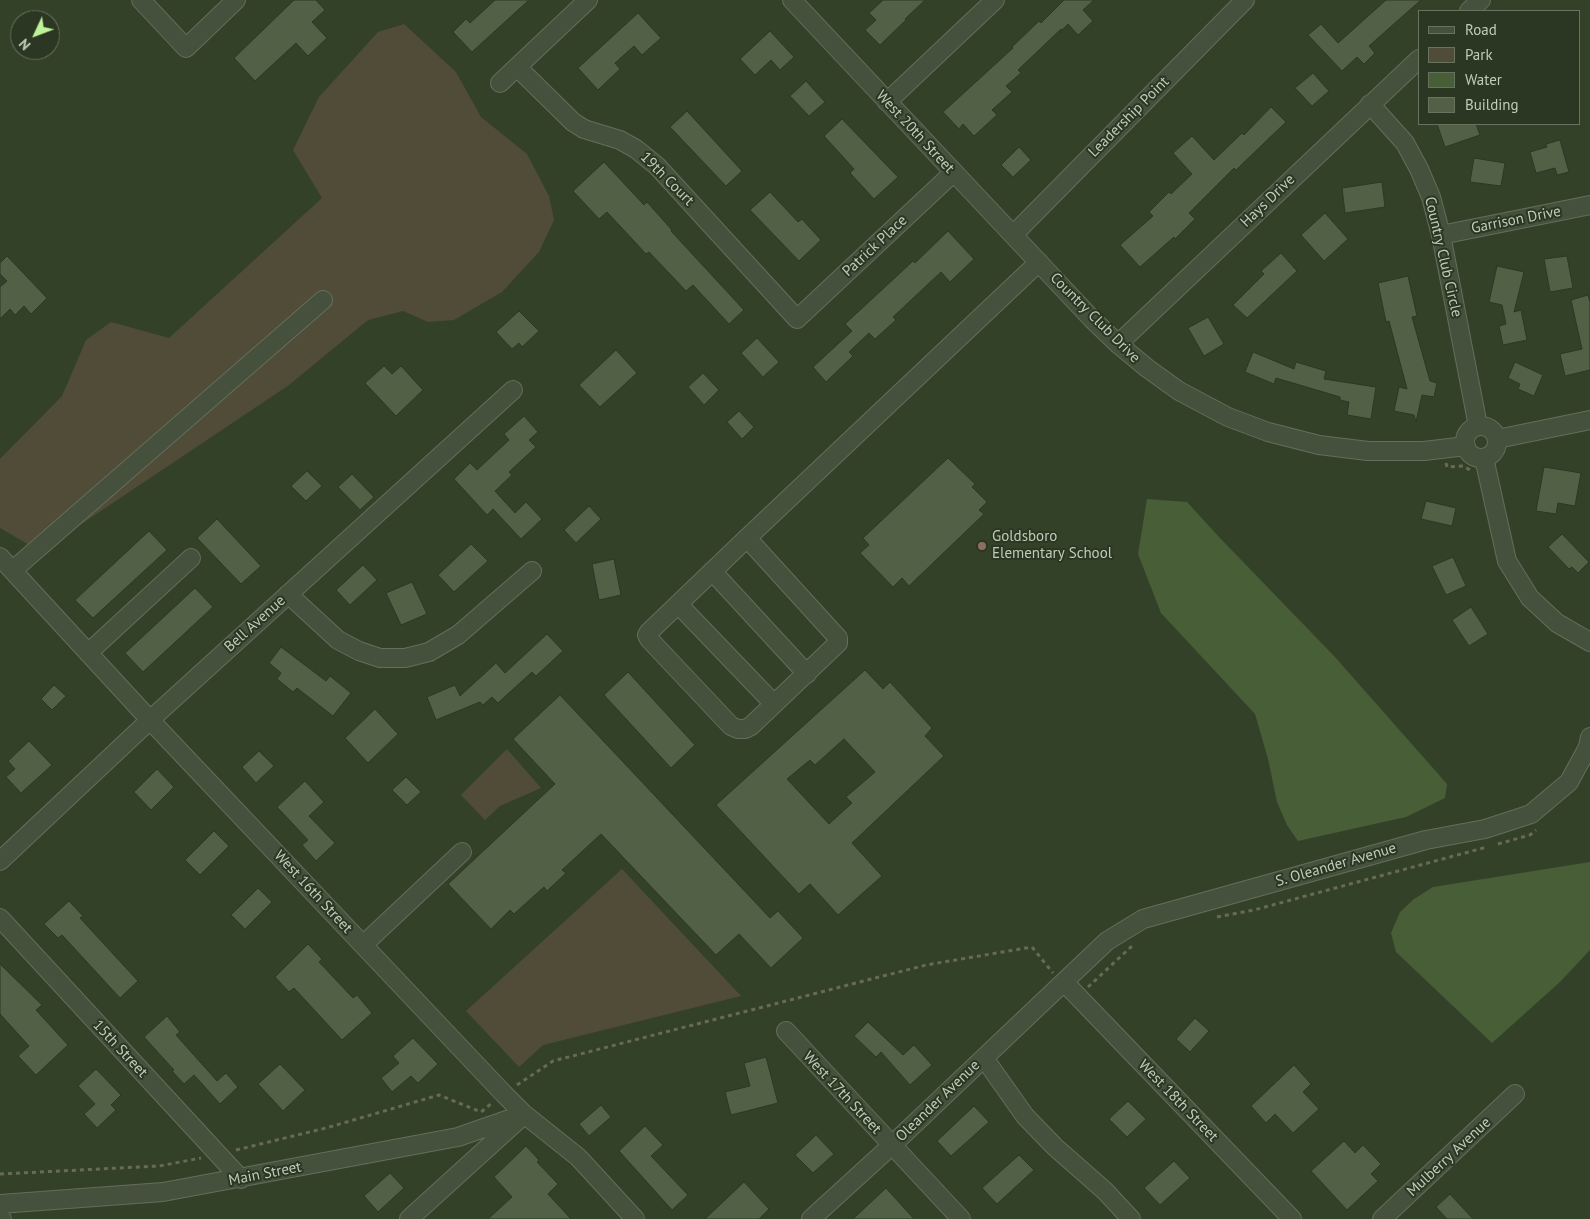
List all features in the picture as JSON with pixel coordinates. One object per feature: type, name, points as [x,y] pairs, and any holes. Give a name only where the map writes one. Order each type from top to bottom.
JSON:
[{"type":"street","points":[[141,0],[186,48],[236,0]]},
{"type":"street","points":[[500,83],[588,0]]},
{"type":"street","name":"West 20th Street","points":[[792,0],[953,173],[1039,262]]},
{"type":"street","points":[[887,102],[995,0]]},
{"type":"street","name":"Leadership Point","points":[[1013,235],[1245,0]]},
{"type":"street","points":[[1470,10],[1481,0]]},
{"type":"street","name":"Hays Drive","points":[[1118,344],[1418,60]]},
{"type":"street","name":"19th Court","points":[[517,67],[573,122],[584,129],[620,140],[636,149],[657,166],[797,319]]},
{"type":"street","name":"Country Club Circle","points":[[1370,104],[1405,144],[1419,169],[1431,197],[1441,235],[1478,426]]},
{"type":"street","name":"Patrick Place","points":[[797,319],[953,173]]},
{"type":"street","name":"Garrison Drive","points":[[1441,235],[1590,206]]},
{"type":"street","points":[[747,538],[838,638],[838,643],[751,726],[745,729],[731,726],[647,635],[712,571],[1039,262]]},
{"type":"street","name":"Country Club Drive","points":[[1039,262],[1118,344],[1147,368],[1179,391],[1228,417],[1268,432],[1319,445],[1368,450],[1424,451],[1466,446]]},
{"type":"street","points":[[12,570],[323,300]]},
{"type":"street","name":"Bell Avenue","points":[[0,861],[150,720],[513,390]]},
{"type":"street","points":[[1497,439],[1590,420]]},
{"type":"street","points":[[1478,426],[1493,431],[1497,439],[1495,451],[1492,455],[1484,458],[1472,456],[1466,446],[1466,437],[1469,432],[1478,426]]},
{"type":"street","points":[[1484,458],[1507,561],[1530,598],[1557,623],[1590,642]]},
{"type":"street","name":"West 16th Street","points":[[0,557],[150,720],[504,1094],[524,1114],[578,1157],[635,1219]]},
{"type":"street","points":[[88,653],[190,558]]},
{"type":"street","points":[[288,594],[338,640],[345,644],[380,658],[405,658],[429,652],[458,635],[532,571]]},
{"type":"street","points":[[712,571],[807,674]]},
{"type":"street","points":[[678,604],[774,704]]},
{"type":"street","name":"S. Oleander Avenue","points":[[1069,977],[1107,942],[1143,919],[1426,840],[1485,829],[1531,814],[1569,782],[1588,747],[1590,737]]},
{"type":"street","points":[[363,945],[462,852]]},
{"type":"street","name":"15th Street","points":[[0,918],[240,1179]]},
{"type":"street","name":"Oleander Avenue","points":[[811,1219],[892,1146],[1069,977]]},
{"type":"street","name":"West 18th Street","points":[[1069,977],[1292,1219]]},
{"type":"street","name":"West 17th Street","points":[[786,1031],[962,1219]]},
{"type":"street","points":[[984,1058],[1025,1116],[1055,1147],[1106,1191],[1130,1219]]},
{"type":"street","name":"Mulberry Avenue","points":[[1382,1219],[1515,1094]]},
{"type":"street","points":[[409,1219],[524,1114]]},
{"type":"street","name":"Main Street","points":[[0,1204],[163,1192],[240,1179],[458,1137],[524,1114]]},
{"type":"path","points":[[1216,917],[1254,910],[1530,835],[1537,830]]},
{"type":"path","points":[[0,1174],[158,1166],[218,1155],[326,1128],[439,1095],[480,1112],[554,1061],[926,965],[1032,947],[1054,974],[1066,962],[1069,977],[1088,987],[1136,943]]},
{"type":"green space","points":[[404,24],[456,72],[481,117],[527,154],[549,196],[554,220],[539,252],[502,292],[454,320],[428,322],[403,311],[368,320],[289,385],[59,539],[31,546],[0,528],[0,459],[62,396],[86,340],[111,322],[169,338],[322,198],[293,150],[319,97],[378,32]]},
{"type":"green space","points":[[507,749],[541,788],[500,806],[485,820],[461,795]]},
{"type":"green space","points":[[622,869],[741,996],[543,1045],[519,1067],[466,1011]]},
{"type":"water","points":[[1147,499],[1187,502],[1335,657],[1447,784],[1445,798],[1406,817],[1298,841],[1287,825],[1277,802],[1268,759],[1255,714],[1161,613],[1138,554]]},
{"type":"water","points":[[1590,862],[1590,950],[1560,982],[1492,1043],[1396,952],[1391,933],[1400,912],[1414,899],[1433,887]]},
{"type":"building","points":[[294,0],[316,0],[325,10],[312,22],[327,38],[308,56],[296,43],[255,81],[234,58]]},
{"type":"building","points":[[495,0],[529,0],[472,52],[453,32],[466,19],[470,23]]},
{"type":"building","points":[[883,0],[925,0],[880,45],[865,30],[876,20],[869,13]]},
{"type":"building","points":[[1064,0],[1094,0],[1083,10],[1093,21],[1078,35],[1068,24],[1018,70],[1021,73],[1006,86],[1012,92],[992,110],[997,115],[974,136],[963,124],[959,129],[943,112],[1013,48],[1039,21],[1041,23]]},
{"type":"building","points":[[1386,0],[1421,0],[1369,46],[1375,53],[1364,64],[1357,57],[1342,71],[1308,35],[1321,24],[1338,43]]},
{"type":"building","points":[[638,13],[661,38],[642,55],[634,46],[615,63],[620,69],[598,90],[578,68]]},
{"type":"building","points":[[770,31],[794,57],[780,70],[771,60],[755,75],[740,59]]},
{"type":"building","points":[[1313,73],[1329,91],[1312,106],[1295,88]]},
{"type":"building","points":[[806,81],[825,102],[809,116],[790,96]]},
{"type":"building","points":[[1271,107],[1286,122],[1236,170],[1234,168],[1189,213],[1195,219],[1175,239],[1174,237],[1140,267],[1120,245],[1153,216],[1149,212],[1169,192],[1171,194],[1192,174],[1173,153],[1192,136],[1214,160],[1242,133],[1244,135]]},
{"type":"building","points":[[687,111],[742,171],[726,186],[670,127]]},
{"type":"building","points":[[842,119],[898,177],[874,199],[850,173],[854,169],[824,136]]},
{"type":"building","points":[[1437,125],[1476,125],[1480,135],[1445,147]]},
{"type":"building","points":[[1560,140],[1569,172],[1557,175],[1555,168],[1536,173],[1530,152],[1547,147],[1546,144]]},
{"type":"building","points":[[1019,147],[1031,160],[1013,177],[1001,165]]},
{"type":"building","points":[[1474,158],[1505,163],[1501,186],[1470,182]]},
{"type":"building","points":[[604,162],[644,205],[647,202],[671,231],[744,310],[729,324],[693,285],[686,291],[649,252],[646,254],[607,212],[599,219],[573,191]]},
{"type":"building","points":[[1382,182],[1385,207],[1345,213],[1342,188]]},
{"type":"building","points":[[770,192],[798,222],[802,219],[821,240],[799,261],[750,210]]},
{"type":"building","points":[[1325,213],[1348,239],[1324,261],[1301,235]]},
{"type":"building","points":[[948,231],[974,259],[950,282],[941,272],[893,317],[896,320],[875,339],[869,333],[849,352],[853,356],[826,382],[813,367],[852,331],[845,324],[913,261],[915,263]]},
{"type":"building","points":[[1281,253],[1297,271],[1247,318],[1233,305],[1264,274],[1261,271]]},
{"type":"building","points":[[7,256],[47,298],[31,314],[24,306],[15,315],[10,309],[0,319],[0,287],[7,281],[0,274],[0,263]]},
{"type":"building","points":[[1567,256],[1573,288],[1550,292],[1544,259]]},
{"type":"building","points":[[1497,266],[1524,272],[1514,312],[1521,310],[1527,340],[1503,345],[1499,326],[1506,324],[1502,305],[1489,302]]},
{"type":"building","points":[[1408,276],[1417,316],[1412,317],[1430,381],[1437,383],[1434,397],[1422,395],[1416,422],[1414,415],[1394,411],[1399,387],[1407,389],[1389,321],[1386,322],[1378,283]]},
{"type":"building","points":[[1588,295],[1590,302],[1590,370],[1565,376],[1560,354],[1582,349],[1571,300]]},
{"type":"building","points":[[519,311],[539,331],[522,347],[519,343],[512,349],[496,332]]},
{"type":"building","points":[[1208,317],[1224,344],[1204,356],[1188,328]]},
{"type":"building","points":[[757,338],[779,362],[763,377],[741,353]]},
{"type":"building","points":[[616,350],[637,373],[600,407],[579,385]]},
{"type":"building","points":[[1253,352],[1294,369],[1296,362],[1326,371],[1324,379],[1376,387],[1371,419],[1347,415],[1349,402],[1340,400],[1340,397],[1276,378],[1274,384],[1245,372]]},
{"type":"building","points":[[1515,362],[1543,375],[1534,396],[1518,389],[1520,384],[1508,378]]},
{"type":"building","points":[[384,366],[392,374],[401,366],[423,390],[396,416],[365,383]]},
{"type":"building","points":[[703,373],[719,390],[704,405],[688,387]]},
{"type":"building","points":[[739,411],[754,427],[742,439],[727,422]]},
{"type":"building","points":[[524,416],[538,432],[529,440],[536,447],[509,472],[512,475],[495,491],[515,513],[526,502],[542,519],[521,539],[493,509],[487,515],[454,479],[470,463],[477,470],[509,440],[504,434]]},
{"type":"building","points":[[948,458],[975,484],[972,487],[987,502],[979,510],[984,514],[909,586],[902,578],[893,587],[860,553],[869,545],[863,538]]},
{"type":"building","points":[[1544,467],[1581,473],[1575,506],[1558,503],[1556,514],[1536,511]]},
{"type":"building","points":[[307,471],[322,486],[306,501],[291,486]]},
{"type":"building","points":[[352,474],[374,497],[360,510],[338,487]]},
{"type":"building","points":[[1426,501],[1456,508],[1452,526],[1421,519]]},
{"type":"building","points":[[589,506],[601,519],[576,543],[564,530]]},
{"type":"building","points":[[217,519],[261,566],[241,584],[197,538]]},
{"type":"building","points":[[149,531],[167,550],[93,618],[75,600]]},
{"type":"building","points":[[1562,534],[1589,562],[1578,573],[1572,567],[1569,569],[1548,547]]},
{"type":"building","points":[[471,544],[488,561],[454,592],[438,575]]},
{"type":"building","points":[[1453,557],[1466,586],[1446,595],[1432,566]]},
{"type":"building","points":[[614,559],[621,595],[599,600],[592,564]]},
{"type":"building","points":[[363,565],[377,580],[350,605],[336,590]]},
{"type":"building","points":[[412,582],[427,614],[401,625],[386,593]]},
{"type":"building","points":[[195,588],[213,607],[143,672],[125,653]]},
{"type":"building","points":[[1471,607],[1488,634],[1469,646],[1452,620]]},
{"type":"building","points":[[547,634],[563,651],[536,676],[532,672],[498,703],[492,697],[483,705],[480,702],[436,720],[427,697],[455,685],[460,696],[496,663],[505,673]]},
{"type":"building","points":[[281,647],[326,681],[330,676],[351,693],[333,716],[297,688],[293,692],[277,679],[281,673],[269,663]]},
{"type":"building","points":[[865,670],[883,689],[890,682],[932,728],[925,736],[944,756],[852,843],[882,876],[838,915],[810,884],[799,894],[716,805]],"holes":[[[844,739],[875,772],[846,797],[852,803],[829,824],[787,779],[810,760],[815,765]]]},
{"type":"building","points":[[628,672],[695,745],[671,768],[604,695]]},
{"type":"building","points":[[54,685],[66,696],[52,710],[41,699]]},
{"type":"building","points":[[560,695],[770,918],[778,911],[803,938],[771,968],[739,934],[716,955],[601,834],[562,870],[566,873],[547,891],[544,887],[514,914],[510,910],[491,929],[448,884],[555,784],[513,739]]},
{"type":"building","points":[[375,709],[398,734],[368,763],[345,738]]},
{"type":"building","points":[[29,741],[52,765],[21,793],[6,777],[15,769],[8,761]]},
{"type":"building","points":[[259,751],[274,766],[256,783],[242,767]]},
{"type":"building","points":[[157,769],[174,787],[151,810],[134,792]]},
{"type":"building","points":[[406,777],[421,792],[407,805],[392,790]]},
{"type":"building","points":[[305,781],[324,802],[309,816],[335,843],[316,861],[302,845],[308,840],[277,807]]},
{"type":"building","points":[[214,831],[229,846],[200,875],[185,860]]},
{"type":"building","points":[[258,888],[272,902],[245,929],[231,915]]},
{"type":"building","points":[[69,901],[83,916],[80,918],[138,981],[120,998],[62,935],[58,938],[44,924]]},
{"type":"building","points":[[308,944],[322,959],[319,962],[353,998],[357,995],[372,1013],[342,1040],[294,988],[289,992],[275,977]]},
{"type":"building","points":[[0,964],[42,1005],[36,1010],[68,1045],[36,1075],[18,1056],[29,1046],[0,1014]]},
{"type":"building","points":[[167,1016],[180,1032],[176,1035],[217,1081],[226,1073],[238,1087],[220,1104],[194,1075],[184,1084],[144,1037]]},
{"type":"building","points":[[1195,1018],[1209,1031],[1190,1052],[1176,1039]]},
{"type":"building","points":[[868,1022],[903,1055],[914,1045],[932,1065],[910,1085],[881,1052],[876,1057],[854,1036]]},
{"type":"building","points":[[413,1038],[438,1064],[418,1083],[411,1076],[392,1092],[381,1078],[399,1063],[393,1056]]},
{"type":"building","points":[[766,1057],[778,1103],[731,1115],[725,1092],[750,1086],[744,1063]]},
{"type":"building","points":[[280,1064],[305,1090],[283,1111],[258,1084]]},
{"type":"building","points":[[1294,1065],[1311,1084],[1303,1092],[1319,1109],[1293,1133],[1275,1114],[1266,1123],[1251,1106]]},
{"type":"building","points":[[96,1069],[121,1095],[111,1105],[116,1110],[97,1128],[84,1114],[95,1104],[78,1086]]},
{"type":"building","points":[[1128,1101],[1146,1119],[1127,1137],[1109,1119]]},
{"type":"building","points":[[601,1105],[611,1117],[589,1136],[579,1124]]},
{"type":"building","points":[[974,1106],[989,1122],[951,1156],[937,1141]]},
{"type":"building","points":[[645,1126],[663,1145],[651,1156],[688,1195],[672,1210],[619,1151]]},
{"type":"building","points":[[816,1135],[834,1154],[813,1173],[795,1155]]},
{"type":"building","points":[[1344,1141],[1355,1153],[1363,1145],[1381,1164],[1371,1174],[1378,1181],[1347,1210],[1311,1171]]},
{"type":"building","points":[[526,1146],[539,1160],[537,1162],[558,1184],[548,1194],[571,1219],[488,1219],[512,1197],[494,1177]]},
{"type":"building","points":[[1019,1155],[1034,1170],[997,1204],[982,1188]]},
{"type":"building","points":[[1174,1161],[1190,1178],[1160,1205],[1144,1188]]},
{"type":"building","points":[[390,1173],[404,1188],[378,1212],[364,1196]]},
{"type":"building","points":[[744,1182],[769,1209],[759,1219],[705,1219]]},
{"type":"building","points":[[886,1188],[914,1219],[853,1219]]},
{"type":"building","points":[[1450,1194],[1473,1219],[1447,1219],[1436,1207]]},
{"type":"place","name":"Goldsboro Elementary School","points":[[982,546]]}]
